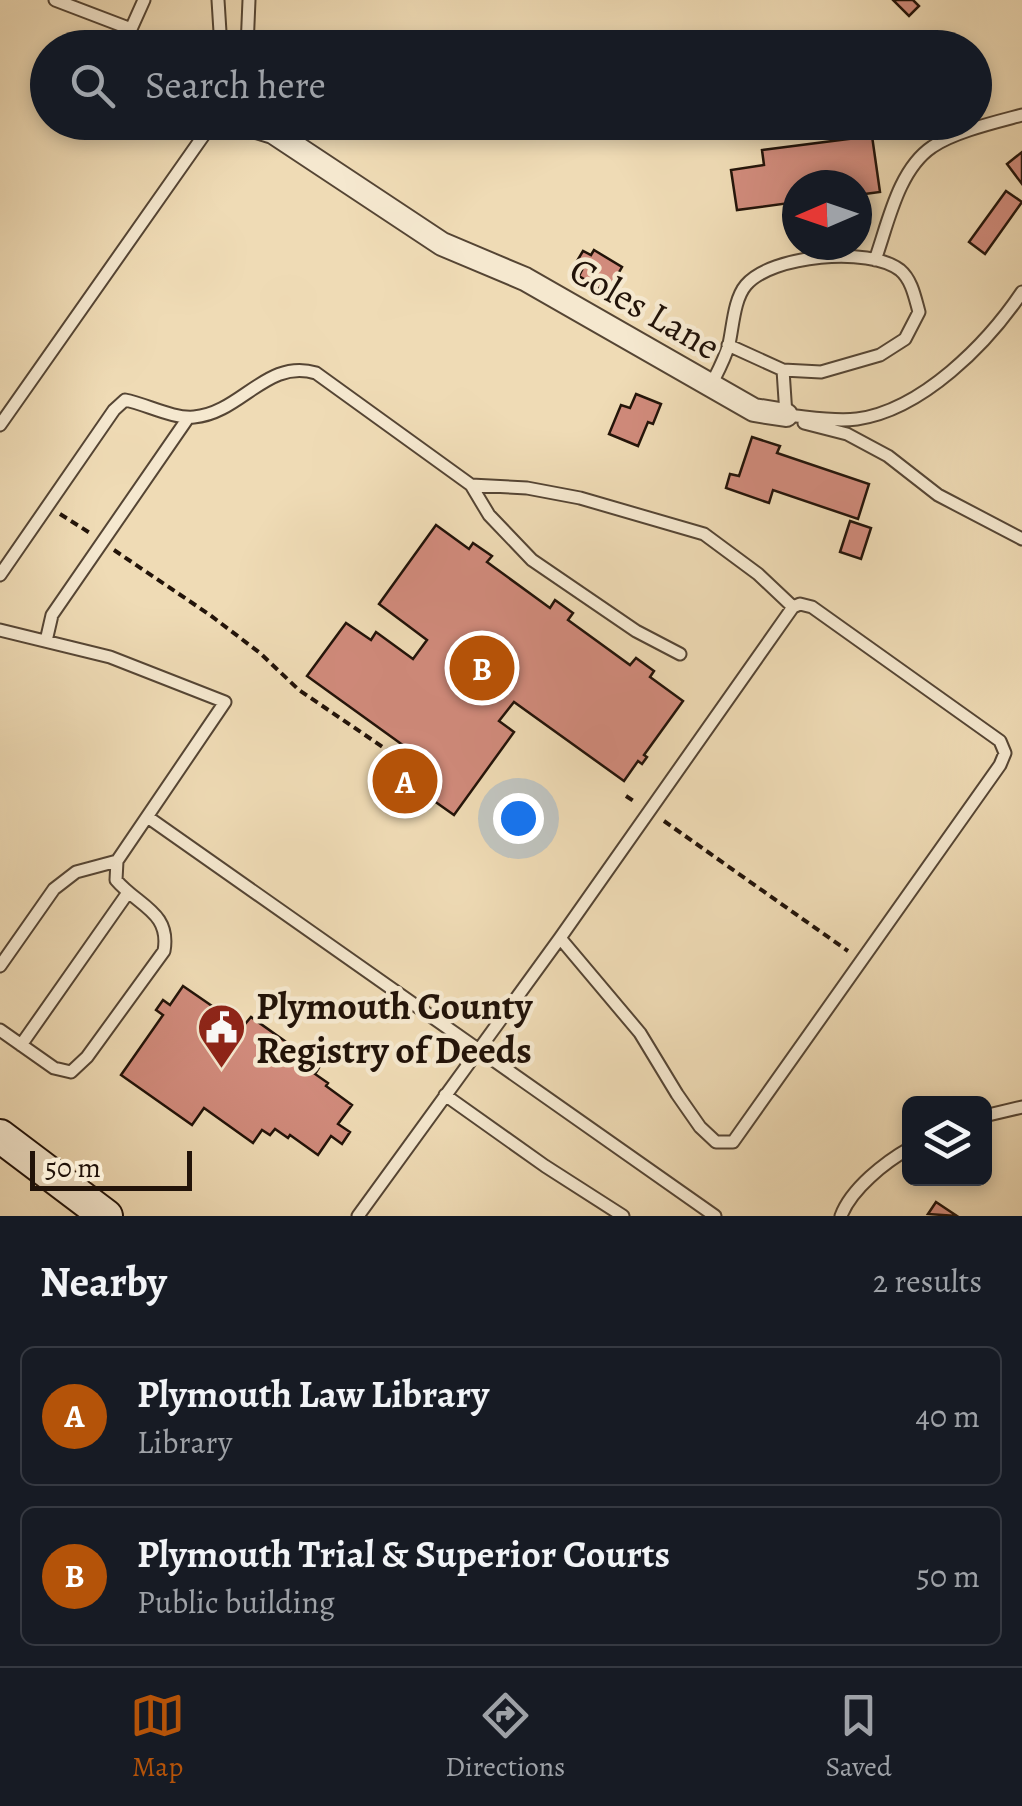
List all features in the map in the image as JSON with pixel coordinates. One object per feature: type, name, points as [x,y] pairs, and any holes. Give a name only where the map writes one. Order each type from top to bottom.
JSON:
[{"type":"main road","points":[[2,1143],[106,1216]]},
{"type":"street","name":"Coles Lane","points":[[285,140],[442,244],[526,279],[754,410],[786,415]]},
{"type":"lane","points":[[54,0],[131,29],[144,0]]},
{"type":"lane","points":[[218,0],[219,30]]},
{"type":"lane","points":[[247,30],[249,0]]},
{"type":"lane","points":[[992,126],[1022,115]]},
{"type":"lane","points":[[0,425],[200,140]]},
{"type":"lane","points":[[875,260],[894,204],[912,168],[932,147],[952,140]]},
{"type":"lane","points":[[710,387],[728,345],[744,287],[760,272],[782,264],[849,255],[875,260],[900,270],[912,287],[919,312],[905,340],[857,364],[820,372],[783,370],[728,345]]},
{"type":"lane","points":[[783,370],[786,415],[858,419],[904,402],[942,378],[973,352],[1022,292]]},
{"type":"lane","points":[[0,576],[114,410],[125,400],[188,418],[232,406],[267,378],[301,368],[316,372],[472,485],[489,515],[532,560],[636,631],[680,654]]},
{"type":"lane","name":"Coles Lane","points":[[786,415],[847,434],[874,448],[938,495],[1022,539]]},
{"type":"lane","points":[[46,640],[52,615],[188,418]]},
{"type":"lane","points":[[472,485],[527,488],[580,498],[704,534],[748,565],[793,607]]},
{"type":"lane","points":[[358,1216],[793,607],[812,606],[1000,742],[1005,753],[1000,766],[733,1142],[716,1142],[684,1106],[640,1033],[560,938]]},
{"type":"lane","points":[[0,630],[110,656],[225,702],[117,861],[116,880],[127,894],[160,919],[167,936],[164,952],[88,1057],[71,1072],[54,1068],[0,1030]]},
{"type":"lane","points":[[149,818],[714,1216]]},
{"type":"lane","points":[[0,966],[54,888],[76,872],[117,861]]},
{"type":"lane","points":[[21,1045],[127,894]]},
{"type":"lane","points":[[445,1095],[532,1158],[623,1216]]},
{"type":"lane","points":[[992,1114],[1022,1107]]},
{"type":"lane","points":[[841,1216],[873,1176],[902,1154]]},
{"type":"path","points":[[48,506],[210,615],[300,690],[415,769]]},
{"type":"path","points":[[626,796],[808,926],[861,959]]},
{"type":"building","points":[[893,0],[913,0],[919,6],[909,16]]},
{"type":"building","points":[[873,140],[880,192],[872,193],[872,170],[782,170],[782,204],[737,210],[731,170],[764,165],[762,150]]},
{"type":"building","points":[[1022,152],[1022,184],[1007,164]]},
{"type":"building","points":[[1006,191],[1022,202],[985,254],[969,242]]},
{"type":"building","points":[[594,250],[622,267],[607,293],[579,276],[582,270],[574,266],[583,251],[591,255]]},
{"type":"building","points":[[636,394],[661,404],[638,446],[609,434],[621,405],[630,408]]},
{"type":"building","points":[[752,437],[780,446],[777,453],[869,484],[858,519],[773,490],[769,503],[726,488],[730,474],[739,476]]},
{"type":"building","points":[[850,521],[871,528],[861,559],[840,552]]},
{"type":"building","points":[[436,525],[469,549],[473,543],[492,556],[487,562],[550,608],[555,600],[573,613],[568,620],[630,665],[636,658],[654,671],[650,677],[683,701],[644,755],[647,757],[642,764],[638,761],[624,781],[514,702],[499,721],[514,732],[454,815],[420,791],[436,769],[307,676],[346,623],[371,640],[376,632],[413,659],[427,640],[379,604]]},
{"type":"building","name":"Plymouth County Registry of Deeds","points":[[183,986],[231,1019],[233,1016],[245,1024],[251,1017],[320,1066],[315,1074],[352,1105],[338,1124],[350,1132],[342,1144],[331,1136],[318,1155],[275,1129],[270,1135],[262,1130],[253,1143],[204,1108],[192,1125],[121,1075],[163,1015],[156,1010],[163,1000],[170,1005]]},
{"type":"building","points":[[936,1202],[957,1216],[928,1214]]},
{"type":"place","name":"Plymouth Trial & Superior Courts","points":[[482,668]]},
{"type":"place","name":"Plymouth Law Library","points":[[405,781]]},
{"type":"place","name":"Plymouth County Registry of Deeds","points":[[221,1070]]}]
